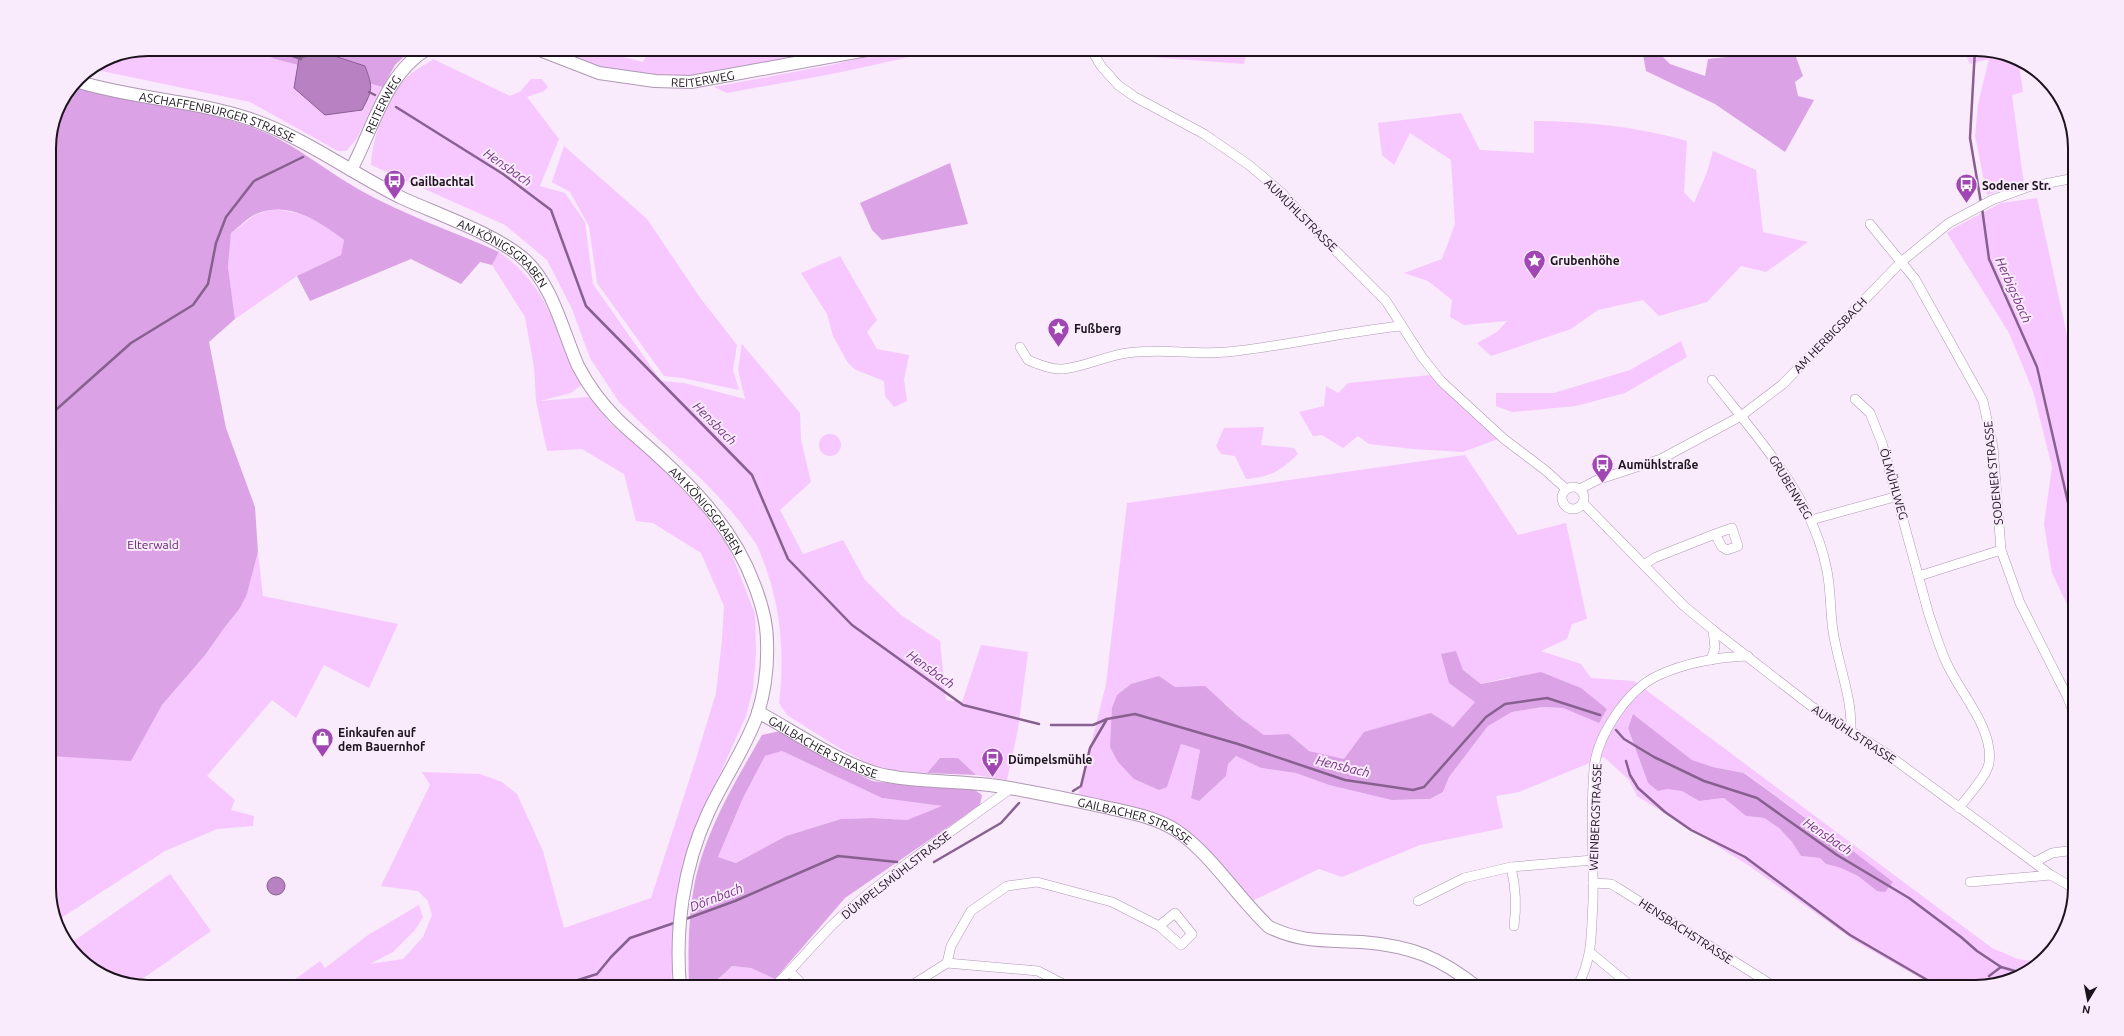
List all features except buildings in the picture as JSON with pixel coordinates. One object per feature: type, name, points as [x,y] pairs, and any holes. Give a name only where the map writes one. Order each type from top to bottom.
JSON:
[{"type":"street","name":"REITERWEG","points":[[351,170],[394,81],[416,56]]},
{"type":"street","name":"REITERWEG","points":[[555,56],[599,73],[655,82],[691,82],[834,56]]},
{"type":"street","name":"AUMÜHLSTRASSE","points":[[1095,56],[1101,66],[1118,85],[1136,97],[1204,134],[1249,165],[1282,193],[1320,235],[1386,302],[1422,357],[1441,381],[1504,439],[1566,488]]},
{"type":"street","name":"ASCHAFFENBURGER STRASSE","points":[[83,83],[225,112],[253,120],[281,132],[351,170]]},
{"type":"street","name":"AM KÖNIGSGRABEN","points":[[351,170],[402,198],[509,248],[526,261],[536,275],[564,327],[578,364],[594,391],[617,419],[659,457],[716,515],[742,556],[758,595],[765,618],[768,638],[767,675],[758,712],[750,731],[706,816],[688,872],[682,905],[678,944],[680,980]]},
{"type":"street","name":"AM HERBIGSBACH","points":[[1580,489],[1597,480],[1661,459],[1740,416],[1783,384],[1901,262],[1949,223],[1972,209],[1992,200],[2028,187],[2068,179]]},
{"type":"street","name":"SODENER STRASSE","points":[[1870,224],[1915,279],[1983,400],[1993,447],[2001,550],[2020,603],[2068,698]]},
{"type":"street","points":[[1020,346],[1028,360],[1062,369],[1084,365],[1127,353],[1164,350],[1222,352],[1255,349],[1368,329],[1402,326]]},
{"type":"street","name":"GRUBENWEG","points":[[1712,380],[1770,452],[1811,520],[1827,570],[1833,631],[1849,706],[1851,730]]},
{"type":"street","name":"ÖLMÜHLWEG","points":[[1855,399],[1870,413],[1882,443],[1939,643],[1958,685],[1976,713],[1989,748],[1987,770],[1959,808]]},
{"type":"street","points":[[1572,486],[1580,489],[1584,497],[1583,503],[1577,508],[1569,508],[1566,506],[1562,499],[1566,488],[1572,486]]},
{"type":"street","points":[[1811,520],[1898,496]]},
{"type":"street","name":"AUMÜHLSTRASSE","points":[[1583,503],[1684,606],[1713,630],[1811,706],[1887,754],[2051,875],[2068,885]]},
{"type":"street","points":[[1644,565],[1654,558],[1715,534]]},
{"type":"street","points":[[1919,576],[2001,550]]},
{"type":"street","points":[[1711,660],[1715,648],[1713,630]]},
{"type":"street","name":"WEINBERGSTRASSE","points":[[1580,980],[1591,953],[1594,768],[1603,736],[1616,714],[1634,694],[1658,676],[1682,666],[1711,660],[1748,656]]},
{"type":"street","name":"GAILBACHER STRASSE","points":[[758,712],[829,752],[870,771],[888,776],[991,785],[1056,795],[1158,821],[1177,831],[1197,848],[1269,927],[1283,934],[1303,939],[1364,942],[1408,950],[1431,957],[1454,969],[1469,980]]},
{"type":"street","name":"DÜMPELSMÜHLSTRASSE","points":[[781,980],[842,916],[888,878],[1010,789]]},
{"type":"street","points":[[2035,862],[2052,852],[2068,851]]},
{"type":"street","points":[[1418,901],[1464,878],[1511,867],[1593,860]]},
{"type":"street","points":[[1511,867],[1515,886],[1517,908],[1514,926]]},
{"type":"street","points":[[1970,882],[2051,875]]},
{"type":"street","points":[[947,963],[951,946],[971,911],[1007,886],[1037,882],[1112,902],[1159,926]]},
{"type":"street","name":"HENSBACHSTRASSE","points":[[1593,883],[1611,884],[1618,888],[1756,980]]},
{"type":"street","points":[[1591,953],[1624,980]]},
{"type":"street","points":[[920,980],[947,963],[1038,970],[1056,980]]},
{"type":"street","points":[[790,972],[798,980]]},
{"type":"shaded area","points":[[142,56],[267,56],[383,87],[356,140],[346,151],[338,151],[250,102],[99,70],[113,63]]},
{"type":"shaded area","points":[[309,56],[334,56],[365,66],[371,88],[362,110],[325,115],[294,88],[299,58]]},
{"type":"shaded area","points":[[570,56],[620,56],[643,62],[646,56],[806,56],[697,77],[652,75],[602,67]]},
{"type":"shaded area","points":[[869,56],[914,56],[837,73],[727,93],[714,87],[831,65]]},
{"type":"shaded area","points":[[1139,56],[1246,56],[1244,64]]},
{"type":"shaded area","points":[[1966,56],[1994,58],[2019,68],[2023,92],[2012,95],[2024,185],[2010,187],[1987,195],[1975,136],[1978,104],[1989,59],[1970,64]]},
{"type":"shaded area","points":[[433,59],[510,96],[521,91],[531,79],[542,79],[548,87],[544,91],[527,97],[559,139],[540,186],[565,193],[585,222],[593,284],[661,381],[684,383],[745,399],[738,370],[742,344],[800,413],[801,440],[811,482],[780,510],[803,554],[843,540],[865,580],[901,615],[940,641],[946,700],[962,702],[981,645],[1028,652],[1018,729],[1007,780],[976,775],[958,758],[940,758],[927,773],[894,770],[871,765],[841,749],[787,715],[779,703],[782,667],[778,614],[770,580],[757,546],[740,521],[707,485],[619,402],[590,358],[572,309],[547,260],[505,225],[371,165],[374,144],[381,119],[392,97],[398,87],[408,76]]},
{"type":"shaded area","points":[[1461,113],[1480,150],[1534,153],[1534,121],[1573,122],[1612,126],[1650,132],[1687,141],[1684,192],[1694,203],[1707,172],[1713,151],[1756,170],[1763,232],[1808,242],[1766,272],[1741,266],[1707,302],[1659,316],[1643,300],[1598,310],[1571,329],[1491,356],[1477,343],[1497,332],[1507,321],[1464,325],[1450,317],[1452,300],[1428,281],[1404,273],[1442,259],[1455,224],[1451,160],[1410,133],[1394,165],[1382,155],[1378,123]]},
{"type":"shaded area","points":[[564,146],[647,219],[701,299],[737,345],[733,370],[739,390],[682,378],[664,376],[597,283],[589,226],[570,192],[552,182]]},
{"type":"shaded area","points":[[2037,198],[2068,339],[2068,606],[2052,573],[2044,524],[2052,467],[2033,391],[2009,333],[1947,233],[2001,203]]},
{"type":"shaded area","points":[[272,209],[303,215],[326,227],[344,240],[341,255],[297,276],[235,319],[228,267],[231,233],[255,215]]},
{"type":"shaded area","points":[[499,252],[517,266],[531,281],[550,313],[581,385],[571,393],[540,401],[589,397],[611,424],[653,459],[700,508],[729,547],[755,614],[756,652],[753,689],[746,716],[701,816],[682,872],[676,903],[671,980],[292,980],[297,978],[320,961],[325,968],[368,935],[419,905],[423,917],[415,930],[393,952],[370,964],[403,959],[423,937],[432,915],[428,901],[418,891],[381,886],[430,785],[422,772],[480,774],[502,782],[517,794],[543,851],[564,928],[651,898],[716,693],[724,606],[701,553],[653,523],[636,521],[624,474],[582,449],[547,451],[536,401],[534,367],[525,317],[492,265]]},
{"type":"shaded area","points":[[840,256],[877,320],[867,332],[877,349],[909,355],[904,380],[907,401],[894,407],[885,396],[884,381],[856,370],[848,363],[833,336],[827,314],[801,273]]},
{"type":"shaded area","points":[[1681,341],[1687,357],[1625,393],[1576,406],[1512,412],[1496,406],[1496,393],[1554,393],[1630,370]]},
{"type":"shaded area","points":[[1431,375],[1498,439],[1463,452],[1413,449],[1369,444],[1358,436],[1343,448],[1322,435],[1313,436],[1299,412],[1324,406],[1326,386],[1338,393],[1348,383]]},
{"type":"shaded area","points":[[1264,427],[1261,445],[1294,448],[1298,454],[1286,465],[1269,475],[1246,479],[1235,456],[1221,454],[1216,446],[1224,428]]},
{"type":"shaded area","points":[[830,434],[838,437],[841,445],[838,453],[830,456],[822,453],[819,445],[822,437]]},
{"type":"shaded area","points":[[1465,455],[1518,535],[1566,523],[1587,619],[1572,624],[1567,639],[1541,651],[1581,664],[1591,678],[1634,681],[1992,948],[2018,959],[2032,961],[2022,968],[2000,977],[1976,980],[1924,980],[1855,941],[1751,867],[1637,796],[1629,780],[1604,757],[1519,792],[1496,796],[1503,828],[1420,845],[1342,877],[1319,869],[1250,902],[1165,819],[1078,796],[1106,684],[1127,503]],"holes":[[[1464,671],[1481,684],[1510,677],[1599,723],[1563,708],[1543,707],[1512,712],[1488,726],[1449,777],[1443,792],[1430,799],[1393,800],[1329,785],[1296,773],[1261,768],[1236,756],[1191,798],[1200,750],[1181,744],[1167,786],[1159,676],[1175,687],[1226,704],[1238,716],[1264,735],[1289,734],[1309,751],[1344,760],[1453,727],[1476,702]],[[1633,714],[1692,760],[1713,767],[1745,773],[1815,825],[1829,839],[1849,848],[1877,891],[1858,876],[1841,868],[1826,864],[1820,858],[1801,856],[1792,842],[1779,828],[1764,818],[1746,816],[1724,798],[1699,801],[1682,791],[1648,783],[1628,728]]]},
{"type":"shaded area","points":[[258,552],[263,596],[398,624],[369,688],[324,665],[296,718],[272,700],[207,776],[235,800],[231,810],[254,816],[253,826],[217,829],[165,851],[61,918],[56,894],[56,756],[131,760],[162,705],[206,654],[247,594]]},
{"type":"shaded area","points":[[782,751],[882,798],[943,806],[907,820],[872,818],[841,819],[786,836],[736,863],[718,857],[743,798],[765,756]]},
{"type":"shaded area","points":[[170,874],[211,931],[142,979],[124,977],[97,964],[87,957],[74,941]]},
{"type":"shaded area","points":[[272,877],[280,877],[285,882],[283,893],[280,895],[272,895],[267,890],[267,882]]},
{"type":"shaded area","points":[[732,966],[751,968],[775,979],[774,980],[718,980]]},
{"type":"green space","points":[[267,56],[405,56],[395,65],[383,87]]},
{"type":"green space","points":[[1643,56],[1662,56],[1670,64],[1705,76],[1708,59],[1730,56],[1796,56],[1803,76],[1795,82],[1798,96],[1814,100],[1785,152],[1715,104],[1646,71]]},
{"type":"green space","name":"Elterwald","points":[[80,86],[167,104],[237,122],[259,130],[285,142],[346,182],[375,198],[410,215],[499,252],[492,265],[480,262],[461,284],[411,259],[310,301],[297,276],[341,255],[344,240],[314,220],[291,211],[280,209],[268,210],[256,214],[246,220],[231,233],[228,267],[235,319],[209,342],[226,428],[255,507],[258,552],[247,594],[240,608],[206,654],[162,705],[131,761],[56,756],[56,142],[59,124],[63,113],[68,102]]},
{"type":"green space","points":[[950,163],[968,224],[882,240],[872,230],[860,203]]},
{"type":"green space","points":[[1456,651],[1463,670],[1481,684],[1541,672],[1581,688],[1607,709],[1599,723],[1563,708],[1543,707],[1512,712],[1488,726],[1449,777],[1443,792],[1430,799],[1392,800],[1329,785],[1296,773],[1261,768],[1236,756],[1228,764],[1226,776],[1199,801],[1191,798],[1200,750],[1181,744],[1167,787],[1159,790],[1134,779],[1118,762],[1110,747],[1112,708],[1117,695],[1131,684],[1159,676],[1175,687],[1205,686],[1238,716],[1264,735],[1289,734],[1309,751],[1344,759],[1364,732],[1431,713],[1453,727],[1475,702],[1449,683],[1441,654]]},
{"type":"green space","points":[[1633,714],[1692,760],[1713,767],[1744,773],[1815,825],[1829,839],[1849,848],[1893,882],[1885,892],[1877,891],[1858,876],[1841,868],[1826,864],[1820,858],[1801,856],[1792,842],[1779,828],[1764,818],[1746,816],[1724,798],[1699,801],[1682,791],[1667,789],[1658,791],[1648,783],[1628,728]]},
{"type":"green space","points":[[780,731],[825,758],[872,781],[922,787],[972,788],[982,795],[980,805],[845,898],[775,979],[751,968],[732,966],[716,980],[689,980],[690,925],[694,887],[705,847],[722,808],[762,735]],"holes":[[[782,751],[882,798],[942,806],[907,820],[872,818],[841,819],[786,836],[736,863],[718,857],[743,798],[765,756]]]},
{"type":"green space","points":[[940,758],[958,758],[976,775],[927,773]]},
{"type":"waterway","name":"Hensbach","points":[[293,56],[301,59]]},
{"type":"waterway","name":"Herbigsbach","points":[[1975,56],[1970,138],[1981,203]]},
{"type":"waterway","name":"Hensbach","points":[[369,92],[375,95]]},
{"type":"waterway","name":"Hensbach","points":[[396,107],[503,174],[551,210],[586,306],[752,475],[788,559],[852,625],[963,705],[1039,724]]},
{"type":"waterway","points":[[56,410],[131,343],[193,305],[208,284],[216,243],[226,217],[254,181],[303,157]]},
{"type":"waterway","name":"Herbigsbach","points":[[1982,208],[1989,259],[2037,367],[2068,502]]},
{"type":"waterway","name":"Hensbach","points":[[1051,725],[1093,725],[1107,719],[1135,714],[1238,744],[1345,780],[1413,790],[1424,787],[1486,717],[1505,704],[1547,698],[1600,715]]},
{"type":"waterway","name":"Dörnbach","points":[[1073,791],[1081,786],[1090,748],[1107,719]]},
{"type":"waterway","name":"Hensbach","points":[[1616,730],[1624,739],[1654,757],[1704,781],[1757,798],[1837,855],[1909,898],[1961,937],[1977,951],[2001,967],[2015,971]]},
{"type":"waterway","points":[[1626,761],[1630,775],[1638,788],[1665,812],[1691,830],[1745,857],[1850,935],[1927,980]]},
{"type":"waterway","name":"Dörnbach","points":[[934,862],[1001,823],[1019,803]]},
{"type":"waterway","name":"Dörnbach","points":[[683,920],[735,901],[838,856],[897,862]]},
{"type":"waterway","name":"Dörnbach","points":[[578,980],[597,974],[630,938],[677,922]]},
{"type":"waterway","points":[[1989,976],[2001,967]]},
{"type":"place","name":"Gailbachtal","points":[[395,200]]},
{"type":"place","name":"Sodener Str.","points":[[1966,204]]},
{"type":"place","name":"Grubenhöhe","points":[[1535,280]]},
{"type":"place","name":"Fußberg","points":[[1059,348]]},
{"type":"place","name":"Aumühlstraße","points":[[1602,484]]},
{"type":"place","name":"Einkaufen auf dem Bauernhof","points":[[323,758]]},
{"type":"place","name":"Dümpelsmühle","points":[[992,778]]}]
